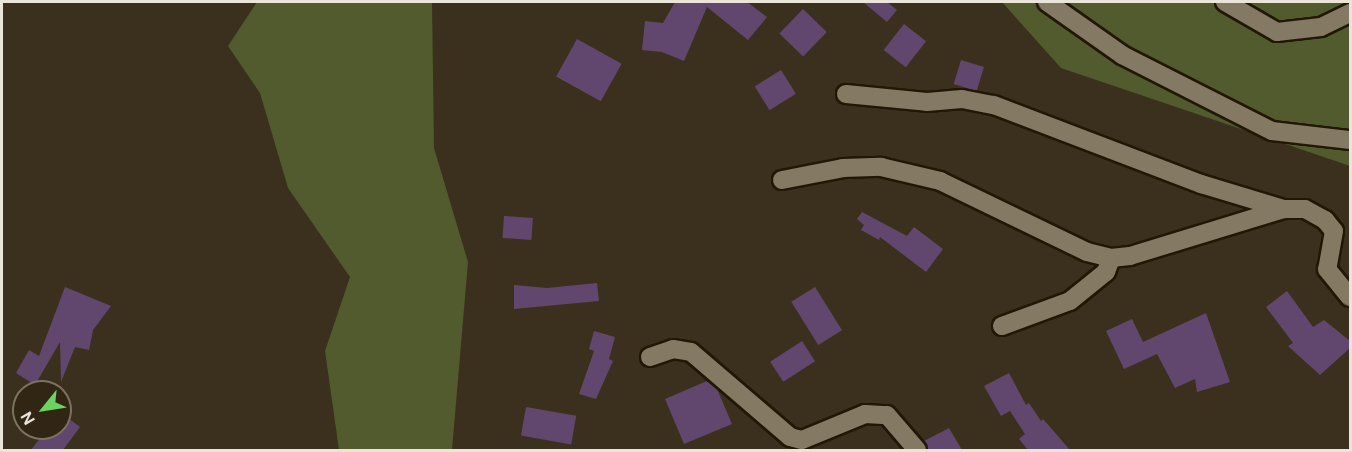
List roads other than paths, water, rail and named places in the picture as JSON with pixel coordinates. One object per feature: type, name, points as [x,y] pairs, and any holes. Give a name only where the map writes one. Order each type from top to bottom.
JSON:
[{"type":"street","points":[[1047,2],[1122,55],[1272,131],[1350,140]]},
{"type":"street","points":[[1225,2],[1277,32],[1321,27],[1350,13]]},
{"type":"street","points":[[846,94],[927,102],[962,99],[994,105],[1201,184],[1284,209],[1305,209],[1325,220],[1334,231],[1327,269],[1350,297]]},
{"type":"street","points":[[782,180],[843,168],[881,167],[940,181],[1087,252],[1111,258],[1130,256],[1284,209]]},
{"type":"street","points":[[1002,326],[1070,301],[1106,272],[1111,258]]},
{"type":"street","points":[[650,357],[673,349],[691,352],[790,437],[802,440],[865,414],[886,415],[917,450]]}]
